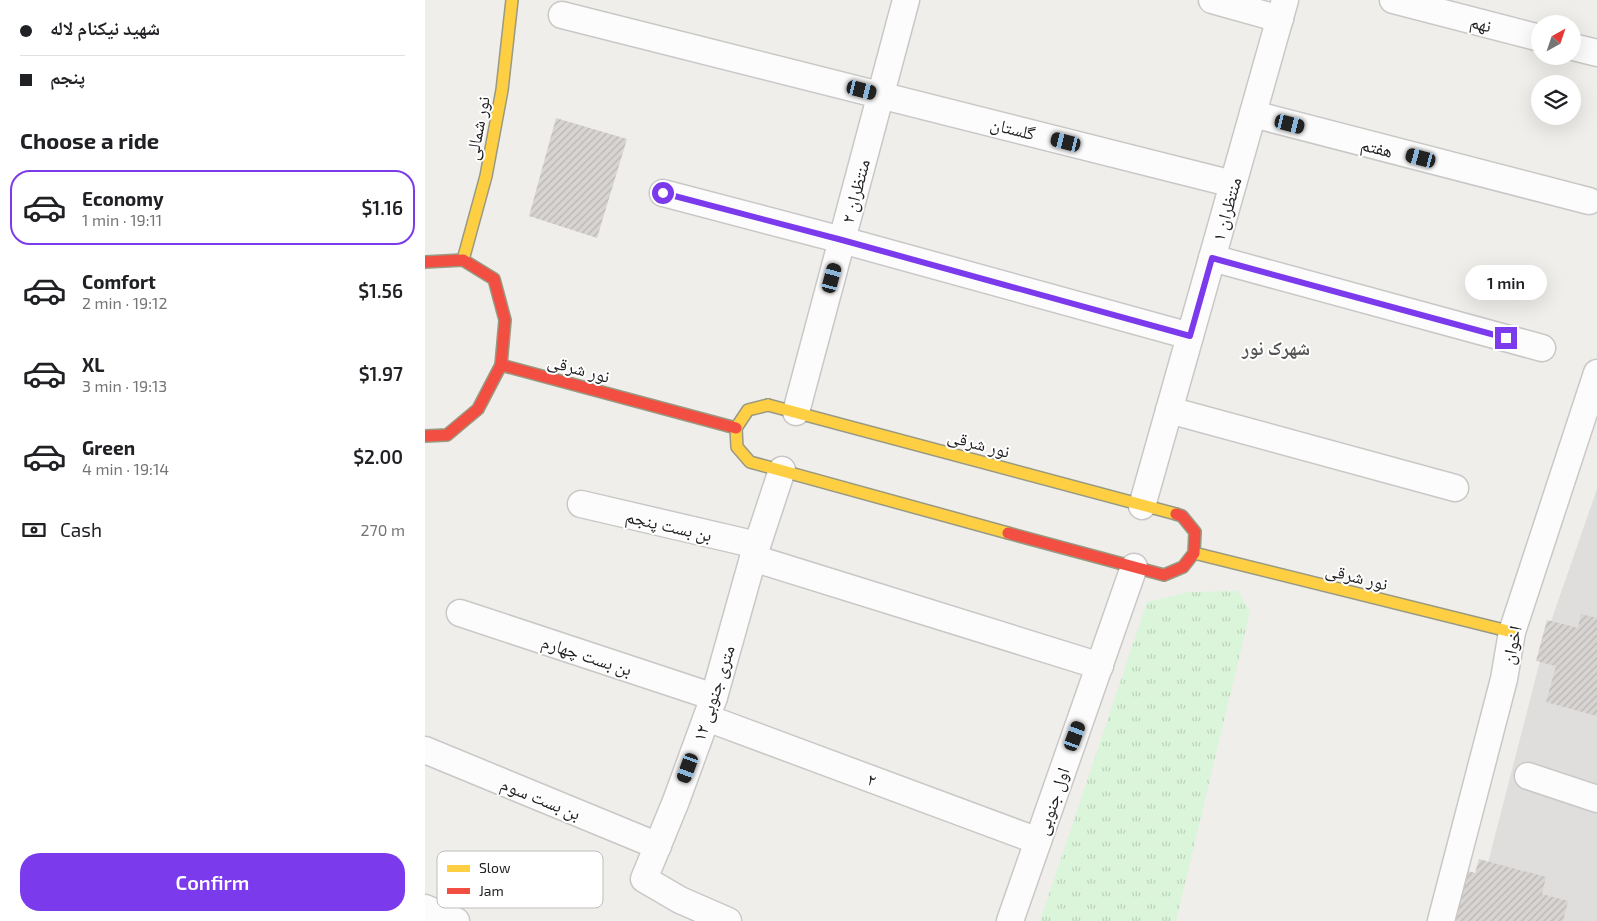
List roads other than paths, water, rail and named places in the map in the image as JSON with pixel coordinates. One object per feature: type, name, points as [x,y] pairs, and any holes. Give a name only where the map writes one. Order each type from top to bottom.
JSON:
[{"type":"street","name":"نور شمالی","points":[[463,260],[486,176],[503,90],[513,0]]},
{"type":"street","name":"منتظران ۲","points":[[796,412],[906,0]]},
{"type":"street","points":[[1212,0],[1283,10]]},
{"type":"street","name":"نهم","points":[[1393,0],[1531,36]]},
{"type":"street","name":"منتظران ۱","points":[[1142,506],[1283,10]]},
{"type":"street","name":"گلستان","points":[[562,15],[1233,184]]},
{"type":"street","points":[[1581,49],[1597,53]]},
{"type":"street","name":"هفتم","points":[[1253,114],[1589,201]]},
{"type":"street","points":[[663,193],[842,240],[1190,336]]},
{"type":"street","points":[[1212,258],[1543,348]]},
{"type":"street","points":[[425,262],[463,260],[494,279],[505,320],[501,365],[478,409],[447,434],[425,436]]},
{"type":"street","name":"نور شرقی","points":[[501,365],[736,428],[747,410],[768,405],[796,412],[1182,516],[1195,532],[1194,553],[1512,632]]},
{"type":"street","name":"اخوان","points":[[1441,921],[1503,678],[1512,632],[1597,375]]},
{"type":"street","points":[[1169,410],[1455,488]]},
{"type":"street","points":[[736,428],[737,447],[750,462],[1165,576],[1183,567],[1194,553]]},
{"type":"street","name":"۱۲ متری جنوبی","points":[[728,921],[680,900],[644,879],[676,801],[710,707],[755,551],[782,470]]},
{"type":"street","name":"بن بست پنجم","points":[[581,504],[755,551],[1100,666]]},
{"type":"street","name":"اول جنوبی","points":[[1010,921],[1134,567]]},
{"type":"street","name":"بن بست چهارم","points":[[460,613],[710,707]]},
{"type":"street","name":"۲","points":[[710,707],[1038,841]]},
{"type":"street","name":"بن بست سوم","points":[[425,750],[658,846]]},
{"type":"street","points":[[1528,776],[1597,798]]},
{"type":"street","points":[[425,908],[456,921]]},
{"type":"district","name":"شهرک نور","points":[[1276,347]]}]
